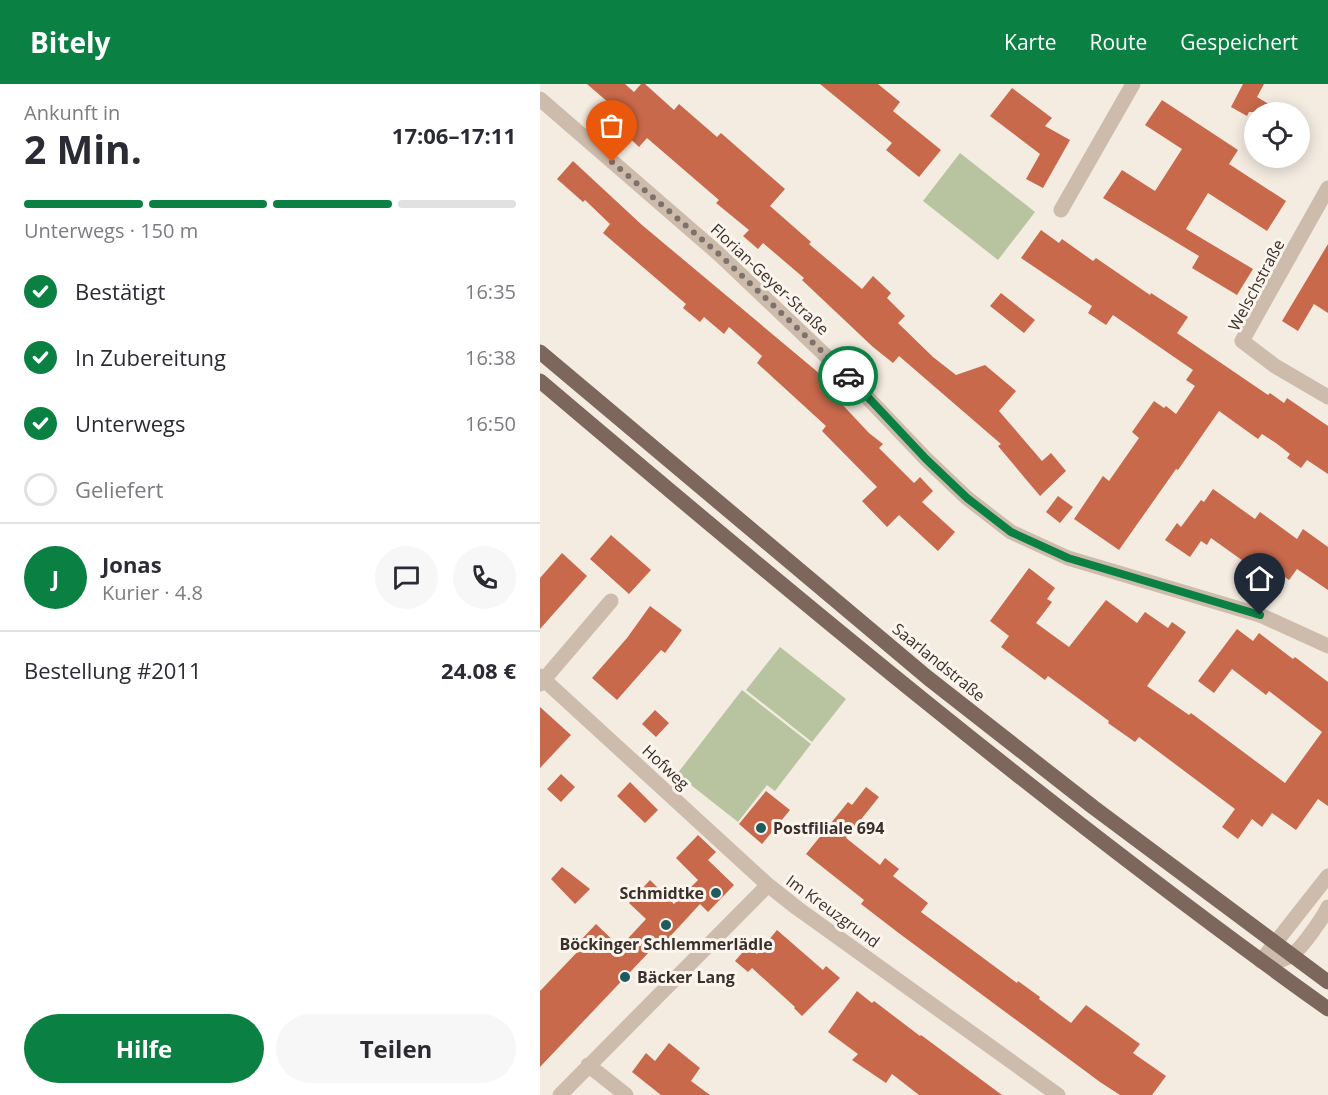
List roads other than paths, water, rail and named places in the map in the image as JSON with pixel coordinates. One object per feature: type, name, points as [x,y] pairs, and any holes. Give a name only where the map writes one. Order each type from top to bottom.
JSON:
[{"type":"main road","name":"Saarlandstraße","points":[[540,352],[928,678],[1093,807],[1328,982]]},
{"type":"main road","points":[[540,381],[718,532],[1083,826],[1328,1009]]},
{"type":"street","points":[[1060,210],[1133,84]]},
{"type":"street","name":"Florian-Geyer-Straße","points":[[540,99],[720,255],[846,375],[926,459],[967,498],[1011,532],[1068,558],[1260,615],[1328,646]]},
{"type":"street","name":"Welschstraße","points":[[1328,188],[1242,341],[1275,366],[1328,397]]},
{"type":"street","points":[[541,680],[611,601]]},
{"type":"street","name":"Hofweg","points":[[541,680],[768,885]]},
{"type":"street","points":[[1261,961],[1328,876]]},
{"type":"street","name":"Im Kreuzgrund","points":[[560,1095],[768,885],[1058,1095]]},
{"type":"street","points":[[1261,961],[1273,963],[1292,956],[1302,946],[1328,907]]},
{"type":"street","points":[[588,1065],[626,1095]]},
{"type":"place","name":"Postfiliale 694","points":[[761,828]]},
{"type":"place","name":"Schmidtke","points":[[716,893]]},
{"type":"place","name":"Böckinger Schlemmerlädle","points":[[666,925]]},
{"type":"place","name":"Bäcker Lang","points":[[625,977]]}]
